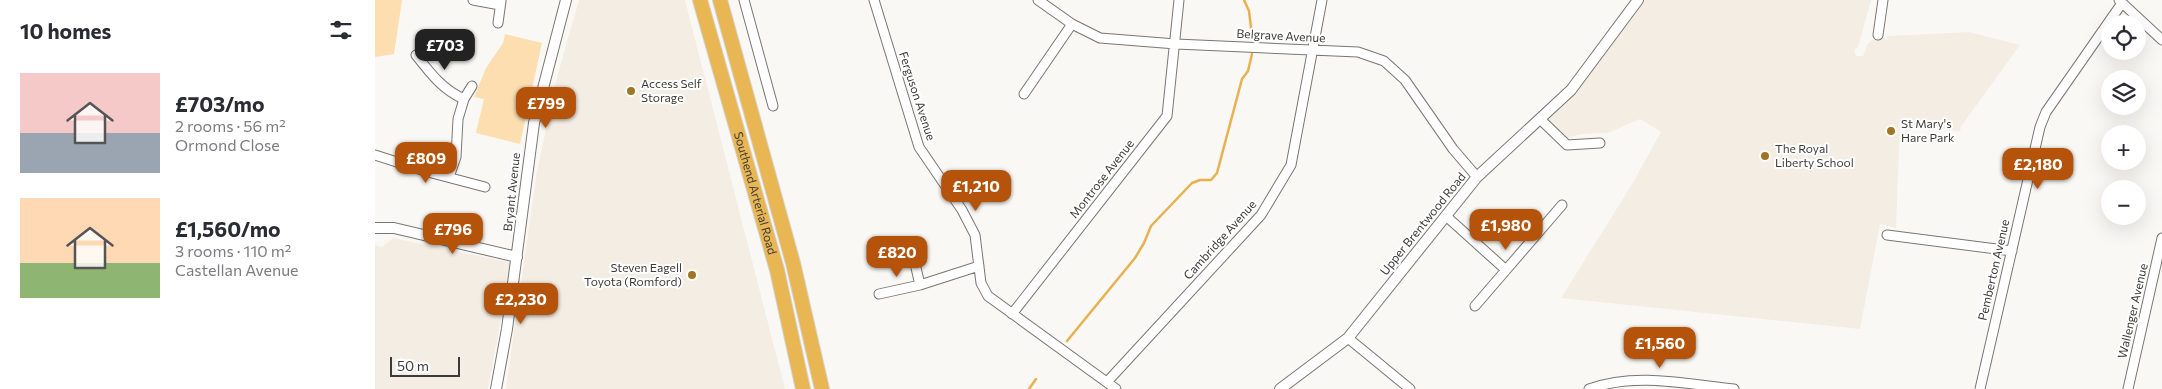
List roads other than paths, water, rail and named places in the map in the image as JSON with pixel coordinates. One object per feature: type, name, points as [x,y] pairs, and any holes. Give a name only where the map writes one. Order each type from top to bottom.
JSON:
[{"type":"highway","name":"Southend Arterial Road","points":[[700,0],[777,270],[803,389]]},
{"type":"highway","name":"Southend Arterial Road","points":[[720,0],[793,263],[822,389]]},
{"type":"street","points":[[473,0],[500,2],[498,23]]},
{"type":"street","name":"Bryant Avenue","points":[[497,389],[517,257],[534,123],[566,0]]},
{"type":"street","points":[[744,0],[773,106]]},
{"type":"street","name":"Ferguson Avenue","points":[[873,0],[919,147],[962,210],[975,235],[981,283],[988,296],[1116,389]]},
{"type":"street","name":"Belgrave Avenue","points":[[1038,0],[1072,24],[1100,38],[1176,44],[1359,52],[1384,61],[1405,80],[1453,149],[1477,177]]},
{"type":"street","name":"Montrose Avenue","points":[[1012,314],[1167,116],[1176,44],[1179,0]]},
{"type":"street","name":"Cambridge Avenue","points":[[1107,382],[1261,215],[1291,165],[1322,0]]},
{"type":"street","name":"Upper Brentwood Road","points":[[1280,389],[1347,338],[1477,177],[1571,90],[1638,0]]},
{"type":"street","points":[[1879,35],[1883,0]]},
{"type":"street","points":[[2120,1],[2162,40]]},
{"type":"street","name":"Pemberton Avenue","points":[[1980,389],[2040,128],[2046,112],[2120,1]]},
{"type":"street","points":[[1024,94],[1072,24]]},
{"type":"street","points":[[416,55],[443,87],[464,100]]},
{"type":"street","points":[[449,177],[455,157],[458,119],[464,100],[472,86]]},
{"type":"street","points":[[1540,119],[1567,145],[1600,143]]},
{"type":"street","points":[[375,155],[396,163],[485,187]]},
{"type":"street","points":[[1475,306],[1562,205]]},
{"type":"street","points":[[1446,216],[1506,270]]},
{"type":"street","points":[[375,228],[394,228],[517,257]]},
{"type":"street","points":[[1887,235],[2012,251]]},
{"type":"street","name":"Wallenger Avenue","points":[[2128,389],[2162,238]]},
{"type":"street","points":[[909,242],[920,285]]},
{"type":"street","points":[[879,294],[920,285],[979,266]]},
{"type":"street","points":[[1347,338],[1410,389]]},
{"type":"street","points":[[1589,389],[1622,380],[1645,380],[1734,389]]},
{"type":"waterway","points":[[1244,0],[1249,11],[1252,36]]},
{"type":"waterway","points":[[1067,341],[1135,258],[1151,226],[1192,183],[1200,180],[1211,180],[1217,173],[1242,79],[1248,71],[1252,54]]},
{"type":"waterway","points":[[1029,389],[1036,379]]},
{"type":"place","name":"Access Self Storage","points":[[631,91]]},
{"type":"place","name":"St Mary's Hare Park","points":[[1891,131]]},
{"type":"place","name":"The Royal Liberty School","points":[[1765,156]]},
{"type":"place","name":"Steven Eagell Toyota (Romford)","points":[[692,275]]}]
